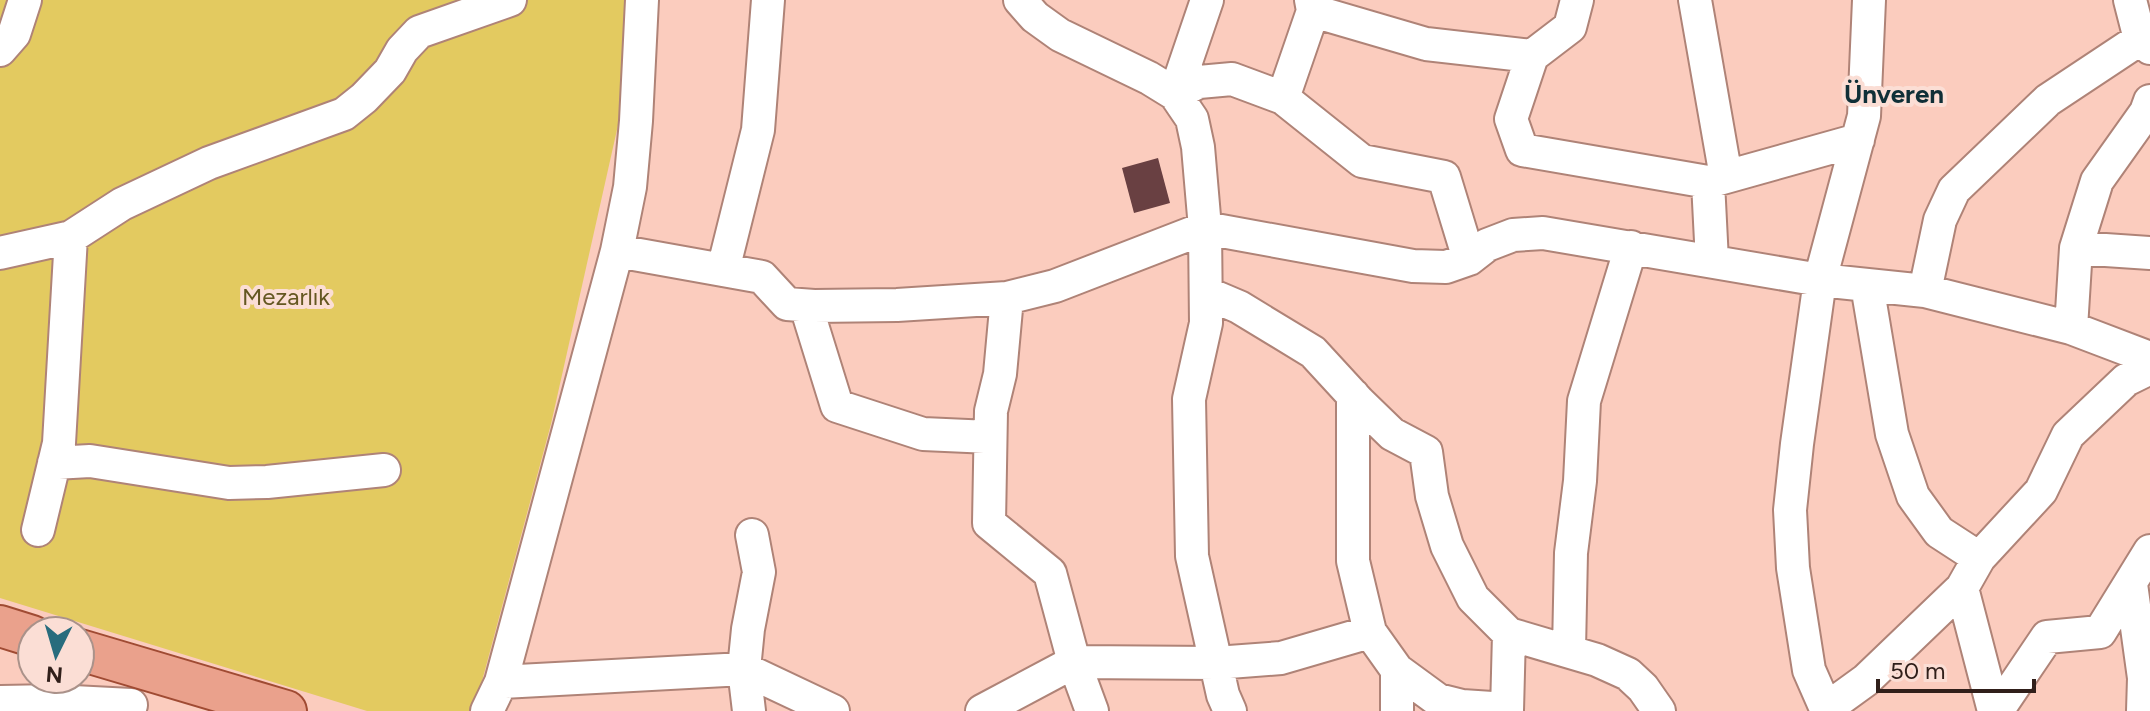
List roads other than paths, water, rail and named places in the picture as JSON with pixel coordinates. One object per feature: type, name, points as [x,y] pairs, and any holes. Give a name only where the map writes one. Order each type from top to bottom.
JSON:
[{"type":"main road","points":[[96,657],[286,711]]},
{"type":"street","points":[[0,50],[14,34],[25,0]]},
{"type":"street","points":[[0,253],[71,237],[122,204],[209,163],[344,114],[390,71],[402,50],[419,32],[510,0]]},
{"type":"street","points":[[487,711],[501,682],[617,251],[630,187],[642,0]]},
{"type":"street","points":[[723,270],[758,130],[768,0]]},
{"type":"street","points":[[1020,0],[1035,17],[1060,35],[1175,94],[1192,119],[1198,147],[1205,228],[1206,293],[1206,323],[1189,399],[1192,556],[1223,695],[1230,711]]},
{"type":"street","points":[[1175,94],[1207,0]]},
{"type":"street","points":[[1577,0],[1570,27],[1532,56],[1511,119],[1522,150],[1717,179],[1858,140]]},
{"type":"street","points":[[1695,0],[1717,179],[1712,261]]},
{"type":"street","points":[[1869,0],[1864,116],[1820,280],[1790,510],[1793,568],[1809,670],[1826,710],[1866,680],[1962,588],[1979,558],[2041,491],[2068,435],[2126,380],[2150,368]]},
{"type":"street","points":[[1925,291],[1940,220],[1954,190],[2048,100],[2145,44],[2130,0]]},
{"type":"street","points":[[1283,98],[1312,5],[1356,11],[1426,44],[1532,56]]},
{"type":"street","points":[[1175,94],[1199,82],[1232,79],[1283,98],[1362,161],[1444,177],[1469,259]]},
{"type":"street","points":[[2071,328],[2076,248],[2097,181],[2146,112],[2150,101]]},
{"type":"street","points":[[617,251],[762,277],[787,304],[897,305],[1007,298],[1055,286],[1205,228],[1413,266],[1446,267],[1469,259],[1487,245],[1513,235],[1543,233],[1820,280],[1925,291],[2071,328],[2150,358]]},
{"type":"street","points":[[38,530],[59,443],[71,237]]},
{"type":"street","points":[[1569,650],[1571,553],[1580,481],[1584,401],[1631,247]]},
{"type":"street","points":[[2076,248],[2150,253]]},
{"type":"street","points":[[1867,285],[1892,434],[1913,496],[1939,532],[1979,558]]},
{"type":"street","points":[[1206,293],[1239,307],[1313,352],[1392,434],[1426,452],[1432,496],[1447,546],[1473,598],[1509,634],[1569,650],[1628,674],[1643,688],[1659,711]]},
{"type":"street","points":[[1007,298],[1000,374],[991,411],[989,523],[1050,573],[1074,662],[1092,711]]},
{"type":"street","points":[[806,306],[837,406],[923,434],[990,437]]},
{"type":"street","points":[[1353,395],[1353,561],[1370,632],[1397,670],[1438,700],[1462,706],[1507,710],[1509,634]]},
{"type":"street","points":[[54,463],[90,461],[229,483],[384,470]]},
{"type":"street","points":[[749,711],[744,669],[759,572],[752,535]]},
{"type":"street","points":[[1996,711],[2047,637],[2100,632],[2150,551]]},
{"type":"street","points":[[2131,584],[2144,678],[2143,711]]},
{"type":"street","points":[[1962,588],[1996,711]]},
{"type":"street","points":[[982,711],[1074,662],[1216,663],[1281,658],[1370,632]]},
{"type":"street","points":[[0,702],[54,701],[130,708],[131,666]]},
{"type":"street","points":[[501,682],[744,669],[833,711]]},
{"type":"street","points":[[1397,670],[1397,711]]},
{"type":"district","name":"Ünveren","points":[[1894,94]]},
{"type":"park label","name":"Mezarlık","points":[[286,296]]}]
